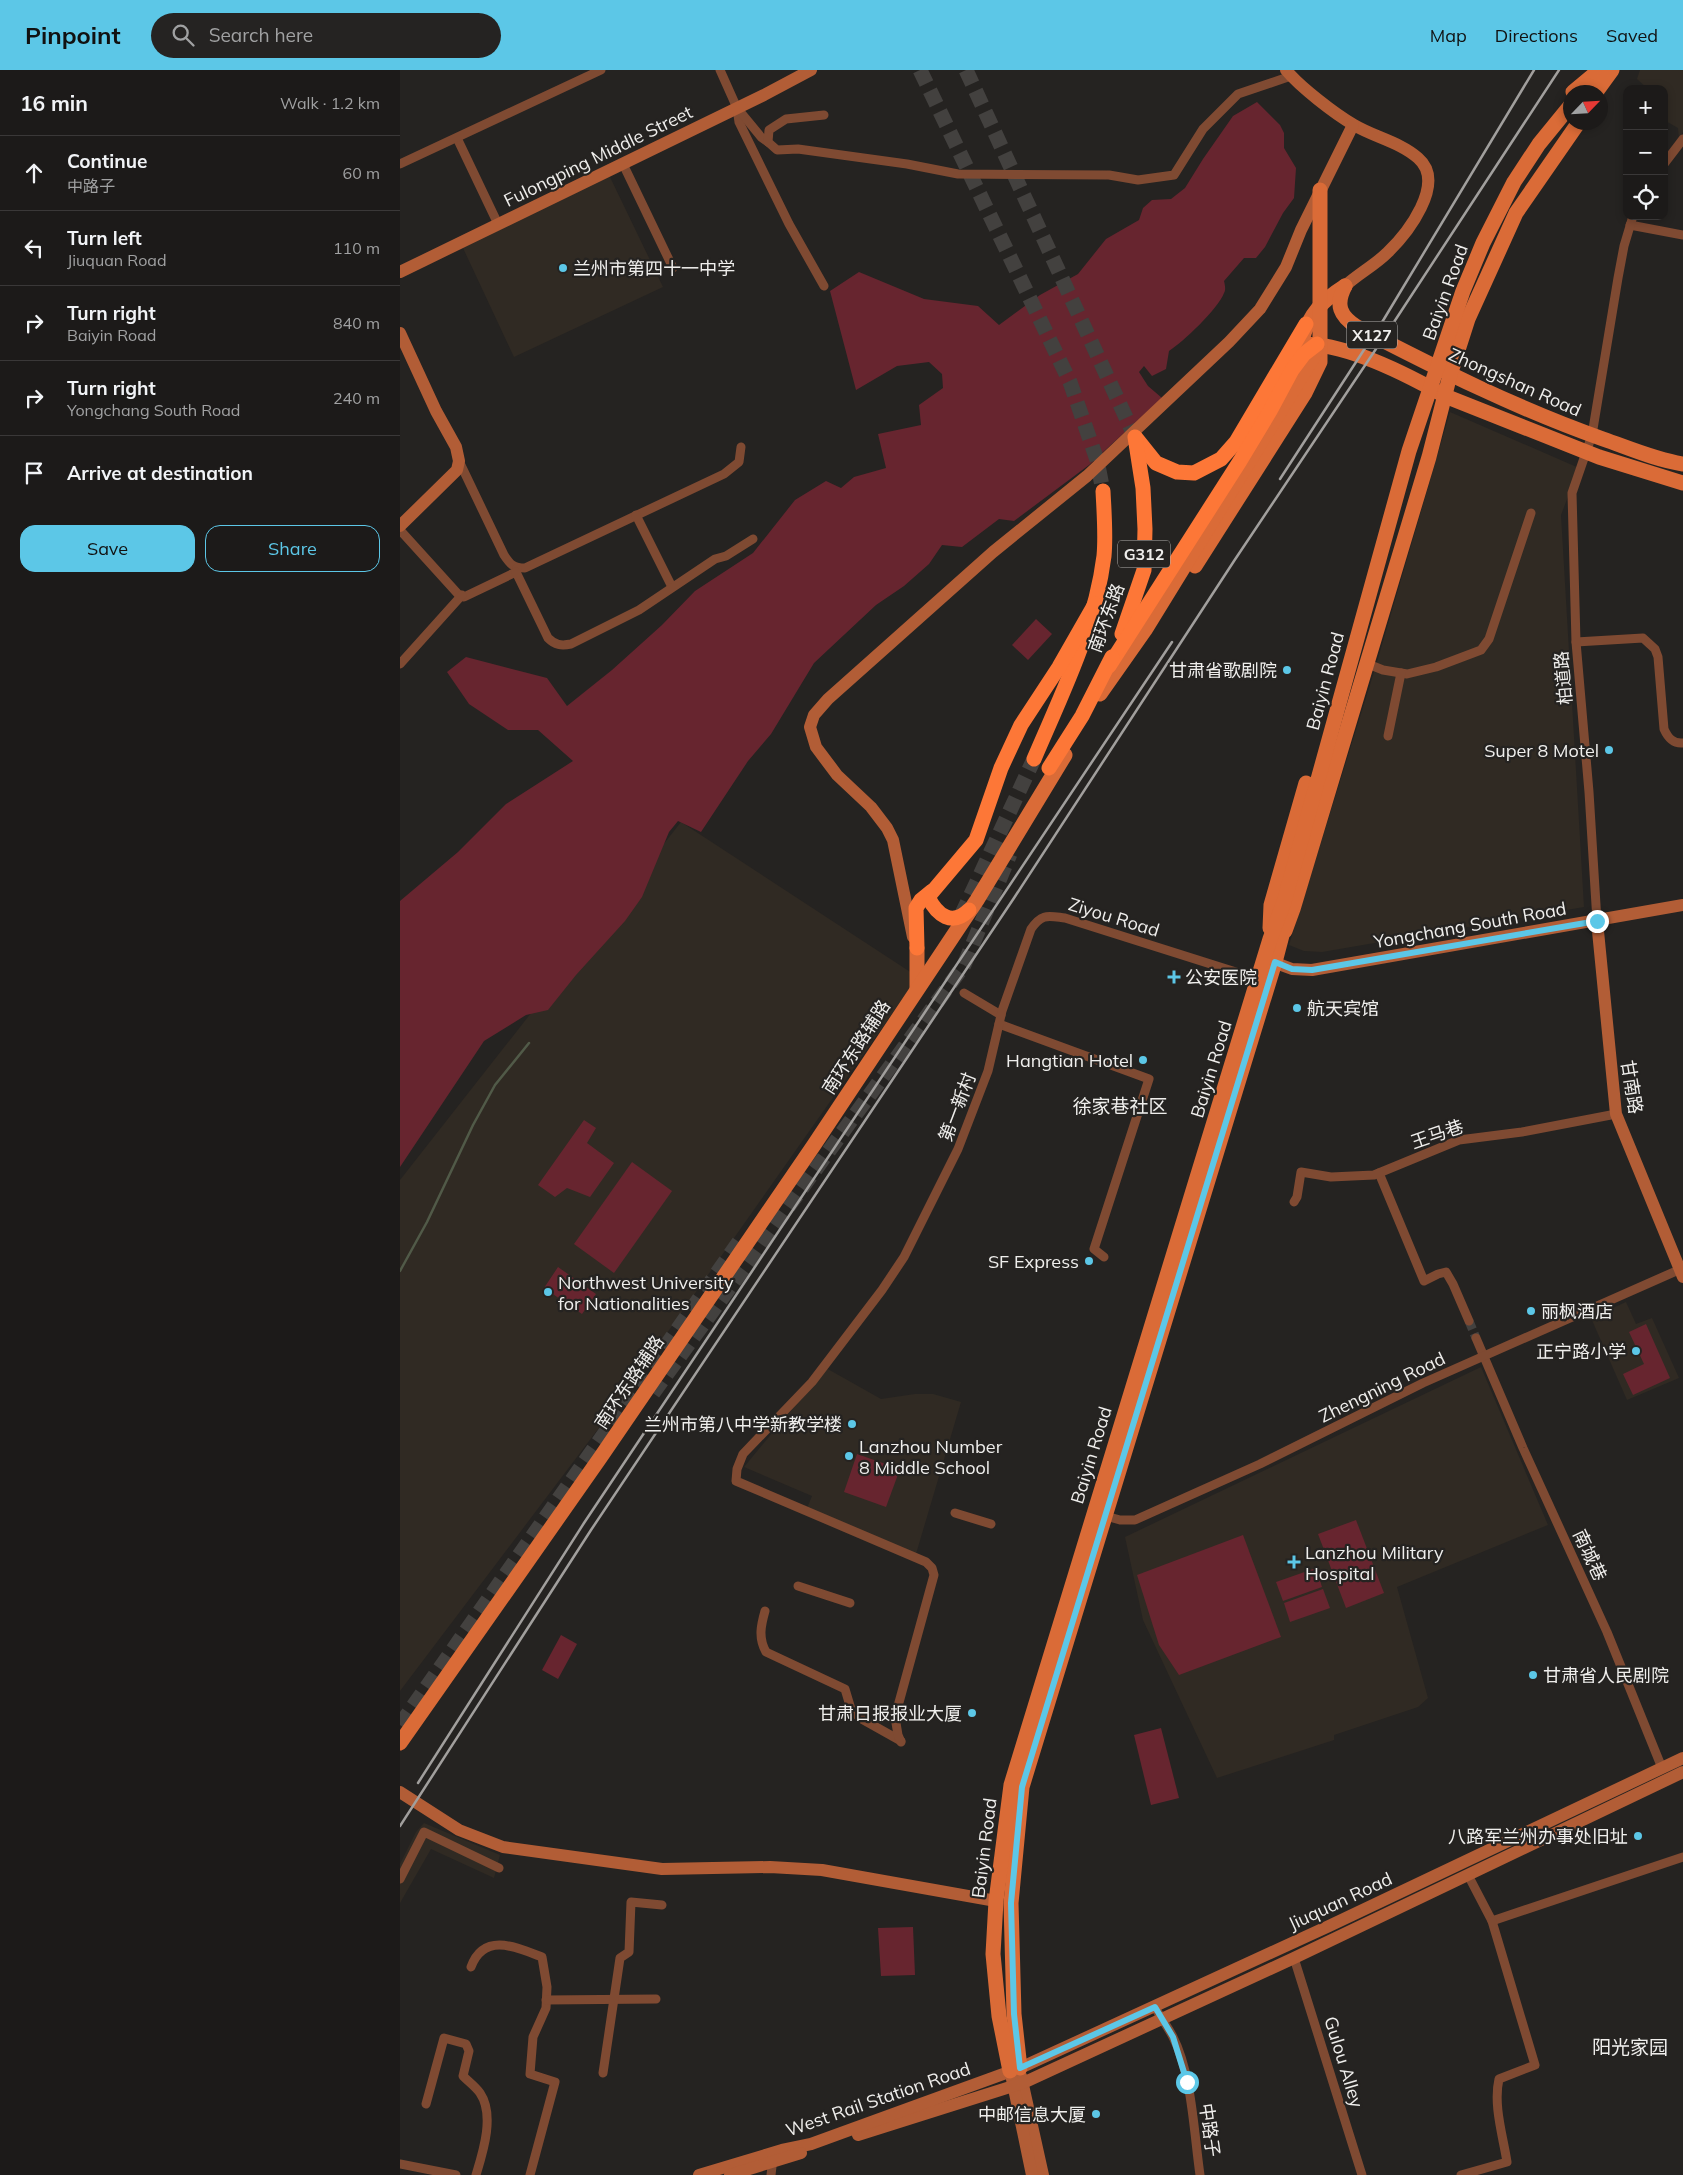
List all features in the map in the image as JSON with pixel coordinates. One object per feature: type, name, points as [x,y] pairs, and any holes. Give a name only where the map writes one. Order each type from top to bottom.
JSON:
[{"type":"highway","name":"南环东路","points":[[1049,768],[1082,716],[1109,666],[1144,570],[1143,488],[1135,437],[1156,463],[1178,472],[1194,473],[1221,459],[1236,442],[1306,324]]},
{"type":"highway","points":[[1109,666],[1240,461],[1292,370],[1304,354],[1317,344]]},
{"type":"highway","name":"南环东路","points":[[1034,759],[1081,648],[1095,604],[1104,555],[1103,491]]},
{"type":"highway","points":[[969,910],[962,917],[954,918],[942,915],[936,911],[928,897],[976,840],[1001,768],[1021,725],[1059,667],[1095,604]]},
{"type":"highway","points":[[917,948],[916,908],[921,900],[932,891]]},
{"type":"main road","name":"Fulongping Middle Street","points":[[400,272],[811,70]]},
{"type":"main road","points":[[1589,85],[1602,71]]},
{"type":"main road","points":[[1598,85],[1602,71]]},
{"type":"main road","points":[[1583,85],[1602,71]]},
{"type":"main road","points":[[1145,630],[1313,358],[1317,344],[1304,344],[1302,340],[1306,324],[1325,300],[1387,254],[1413,222],[1423,204],[1428,185],[1426,168],[1418,158],[1353,125],[1288,73]]},
{"type":"main road","points":[[1276,940],[1271,906],[1402,445],[1431,365],[1446,313],[1495,199],[1554,112],[1563,102]]},
{"type":"main road","name":"Baiyin Road","points":[[1016,2077],[999,2016],[993,1954],[996,1901],[1011,1785],[1098,1514],[1270,961],[1418,455],[1470,293],[1490,246],[1542,146],[1563,116]]},
{"type":"main road","points":[[917,989],[917,948],[910,930],[893,840],[887,828],[871,807],[837,775],[816,748],[810,727],[814,715],[828,698],[993,552],[1087,476],[1229,342],[1260,308],[1286,267],[1320,190],[1353,125]]},
{"type":"main road","name":"Baiyin Road","points":[[1542,146],[1563,129]]},
{"type":"main road","points":[[1276,940],[1293,909],[1430,457],[1450,375],[1468,319],[1516,213],[1573,130]]},
{"type":"main road","points":[[1145,630],[1153,624],[1210,544],[1305,393],[1320,362],[1320,190]]},
{"type":"main road","name":"Zhongshan Road","points":[[1345,286],[1339,297],[1340,306],[1350,322],[1431,365],[1450,375],[1592,435],[1683,464]]},
{"type":"main road","points":[[400,333],[436,411],[456,447],[459,461],[457,470],[452,476],[400,526]]},
{"type":"main road","name":"Zhongshan Road","points":[[1317,344],[1355,354],[1424,384],[1445,396],[1598,457],[1683,483]]},
{"type":"main road","name":"南环东路辅路","points":[[400,1743],[594,1466],[814,1145],[969,910],[1035,806],[1110,677],[1145,630]]},
{"type":"main road","name":"Yongchang South Road","points":[[1270,961],[1292,969],[1312,970],[1683,905]]},
{"type":"main road","name":"甘南路","points":[[1597,921],[1616,1114],[1682,1271]]},
{"type":"main road","name":"Baiyin Road","points":[[1016,2077],[1011,1903],[1022,1787],[1098,1514],[1258,979],[1270,961]]},
{"type":"main road","name":"Jiuquan Road","points":[[1016,2077],[1155,2007],[1683,1758]]},
{"type":"main road","name":"Jiuquan Road","points":[[1016,2077],[1162,2020],[1683,1772]]},
{"type":"main road","points":[[400,1792],[459,1830],[503,1847],[662,1869],[770,1867],[822,1870],[996,1901]]},
{"type":"main road","points":[[1016,2077],[1032,2175]]},
{"type":"main road","points":[[1016,2077],[1043,2175]]},
{"type":"main road","name":"West Rail Station Road","points":[[730,2175],[772,2163],[811,2144],[1016,2077]]},
{"type":"main road","name":"West Rail Station Road","points":[[699,2175],[772,2163]]},
{"type":"street","points":[[400,164],[457,138],[581,74],[601,70]]},
{"type":"street","points":[[720,70],[737,108],[761,137],[776,150],[798,148],[907,164],[958,174],[1109,175],[1138,180],[1174,175],[1203,129],[1238,94],[1288,73]]},
{"type":"street","points":[[737,108],[739,122],[780,207],[824,286]]},
{"type":"street","points":[[768,142],[769,130],[786,119],[824,115]]},
{"type":"street","points":[[457,138],[498,224]]},
{"type":"street","points":[[1668,159],[1683,139]]},
{"type":"street","points":[[623,164],[674,268]]},
{"type":"street","points":[[1632,221],[1683,235]]},
{"type":"street","name":"柏道路","points":[[1597,921],[1589,792],[1576,642],[1572,493],[1592,435],[1618,278],[1624,246],[1632,221]]},
{"type":"street","points":[[400,530],[462,595],[470,595],[517,570],[525,568],[724,474],[740,462],[741,447]]},
{"type":"street","points":[[459,461],[504,555],[517,570],[548,638],[554,644],[562,646],[571,644],[639,610],[716,559],[726,556],[754,539]]},
{"type":"street","points":[[1368,664],[1383,670],[1407,674],[1436,667],[1482,650],[1489,639],[1531,513]]},
{"type":"street","points":[[636,515],[672,587]]},
{"type":"street","points":[[400,664],[462,595]]},
{"type":"street","points":[[1576,642],[1643,638],[1650,643],[1658,657],[1664,729],[1670,739],[1683,743]]},
{"type":"street","points":[[1388,736],[1401,673]]},
{"type":"street","name":"Ziyou Road","points":[[1000,1020],[1031,929],[1036,922],[1048,915],[1065,918],[1258,979]]},
{"type":"street","points":[[964,993],[1000,1020],[1149,1080],[1094,1249],[1104,1257]]},
{"type":"street","name":"第一新村","points":[[765,1611],[761,1626],[761,1644],[766,1652],[845,1690],[852,1710],[860,1718],[901,1742],[895,1717],[934,1575],[932,1568],[926,1562],[736,1481],[736,1469],[743,1454],[812,1382],[882,1290],[904,1257],[958,1149],[988,1071],[1000,1020]]},
{"type":"street","name":"王马巷","points":[[1294,1202],[1297,1197],[1300,1172],[1331,1177],[1374,1175],[1459,1140],[1522,1132],[1616,1114]]},
{"type":"street","points":[[1379,1173],[1424,1280],[1446,1272],[1469,1321]]},
{"type":"street","name":"Zhengning Road","points":[[1098,1514],[1120,1520],[1135,1520],[1260,1464],[1424,1383],[1682,1271]]},
{"type":"street","name":"南城巷","points":[[1476,1338],[1607,1632],[1662,1768]]},
{"type":"street","points":[[955,1514],[991,1524]]},
{"type":"street","points":[[798,1586],[850,1604]]},
{"type":"street","points":[[400,1879],[424,1832],[498,1868]]},
{"type":"street","points":[[1492,1921],[1683,1857]]},
{"type":"street","points":[[1461,2175],[1507,2162],[1498,2106],[1497,2088],[1499,2079],[1535,2065],[1492,1921],[1468,1875]]},
{"type":"street","points":[[603,2072],[620,1958],[629,1952],[631,1902],[662,1905]]},
{"type":"street","points":[[471,1967],[475,1956],[479,1952],[498,1945],[514,1946],[542,1956],[547,1987],[546,2008],[533,2037],[530,2074],[555,2082],[530,2175]]},
{"type":"street","name":"Gulou Alley","points":[[1294,1958],[1362,2175]]},
{"type":"street","points":[[546,2000],[656,1999]]},
{"type":"street","name":"中路子","points":[[1155,2007],[1173,2037],[1187,2082],[1200,2175]]},
{"type":"street","points":[[426,2104],[444,2038],[466,2044],[469,2051],[463,2076],[480,2092],[485,2104],[487,2137],[476,2175]]},
{"type":"street","points":[[400,2164],[456,2175]]},
{"type":"shaded area","points":[[1640,70],[1683,70],[1683,132],[1679,139],[1678,128],[1668,122],[1668,85],[1644,85],[1637,79]]},
{"type":"shaded area","points":[[1257,102],[1280,125],[1284,133],[1284,148],[1296,168],[1294,198],[1283,213],[1265,247],[1256,258],[1244,258],[1224,281],[1225,292],[1215,308],[1191,333],[1169,351],[1166,369],[1152,376],[1144,366],[1139,372],[1148,386],[1162,398],[1089,465],[1014,521],[999,519],[962,547],[942,545],[929,564],[904,586],[876,605],[814,663],[771,734],[748,761],[701,832],[678,821],[669,832],[642,897],[625,921],[576,975],[548,1010],[526,1015],[484,1041],[400,1167],[400,901],[458,852],[506,804],[573,761],[538,730],[508,730],[469,704],[447,672],[466,657],[547,678],[567,706],[612,670],[662,625],[695,591],[753,553],[795,500],[826,481],[841,488],[854,477],[886,468],[878,434],[921,425],[919,405],[943,388],[942,374],[929,362],[897,366],[856,390],[830,291],[859,272],[924,299],[978,306],[999,325],[1040,295],[1078,274],[1106,239],[1139,220],[1143,208],[1152,200],[1171,199],[1185,188],[1233,116]]},
{"type":"shaded area","name":"兰州市第四十一中学","points":[[609,175],[663,287],[514,357],[463,248]]},
{"type":"shaded area","points":[[1450,412],[1579,468],[1561,515],[1584,907],[1322,952],[1304,951],[1289,945],[1374,672]]},
{"type":"shaded area","points":[[1036,619],[1052,634],[1028,660],[1012,645]]},
{"type":"shaded area","name":"Northwest University for Nationalities","points":[[681,822],[918,977],[617,1404],[400,1691],[400,1180]]},
{"type":"shaded area","points":[[584,1120],[596,1128],[587,1143],[614,1163],[590,1197],[567,1188],[555,1197],[538,1185]]},
{"type":"shaded area","points":[[632,1162],[672,1191],[614,1273],[574,1244]]},
{"type":"shaded area","points":[[558,1267],[596,1294],[582,1314],[544,1288]]},
{"type":"shaded area","name":"正宁路小学","points":[[1626,1302],[1636,1324],[1652,1318],[1679,1378],[1627,1400],[1591,1318]]},
{"type":"shaded area","points":[[1646,1324],[1670,1378],[1633,1395],[1623,1374],[1644,1364],[1629,1332]]},
{"type":"shaded area","name":"Lanzhou Military Hospital","points":[[1481,1367],[1548,1525],[1397,1587],[1428,1698],[1418,1707],[1334,1735],[1334,1740],[1217,1778],[1143,1620],[1125,1537]]},
{"type":"shaded area","name":"Lanzhou Number 8 Middle School","points":[[826,1368],[881,1399],[915,1394],[933,1394],[961,1402],[916,1554],[805,1513],[812,1496],[744,1467]]},
{"type":"shaded area","points":[[857,1454],[900,1469],[886,1507],[844,1492]]},
{"type":"shaded area","points":[[1356,1520],[1384,1593],[1346,1608],[1318,1534]]},
{"type":"shaded area","points":[[1243,1535],[1281,1637],[1179,1675],[1159,1645],[1137,1575]]},
{"type":"shaded area","points":[[1316,1568],[1322,1587],[1283,1601],[1276,1582]]},
{"type":"shaded area","points":[[1323,1589],[1330,1608],[1290,1622],[1284,1603]]},
{"type":"shaded area","points":[[561,1635],[577,1644],[558,1679],[542,1670]]},
{"type":"shaded area","points":[[1161,1728],[1179,1798],[1151,1805],[1134,1735]]},
{"type":"shaded area","points":[[424,1823],[500,1855],[494,1878],[431,1849],[400,1903],[400,1864],[416,1832]]},
{"type":"shaded area","points":[[913,1927],[915,1975],[881,1976],[878,1928]]},
{"type":"waterway","points":[[400,1271],[427,1222],[473,1125],[495,1085],[529,1043]]},
{"type":"tunnel","points":[[920,70],[1070,382],[1097,460],[1103,491]]},
{"type":"tunnel","points":[[966,70],[1135,437]]},
{"type":"tunnel","points":[[961,916],[1034,759]]},
{"type":"tunnel","points":[[653,1393],[964,965],[1010,854]]},
{"type":"tunnel","points":[[400,1725],[741,1239]]},
{"type":"tunnel","points":[[1469,1321],[1476,1338]]},
{"type":"railway","points":[[1280,479],[1384,319],[1534,70]]},
{"type":"railway","points":[[400,1826],[591,1530],[1014,898],[1234,561],[1394,322],[1559,70]]},
{"type":"railway","points":[[418,1783],[584,1523],[1172,642]]},
{"type":"place","name":"兰州市第四十一中学","points":[[563,268]]},
{"type":"place","name":"甘肃省歌剧院","points":[[1287,670]]},
{"type":"place","name":"Super 8 Motel","points":[[1609,750]]},
{"type":"place","name":"公安医院","points":[[1174,977]]},
{"type":"place","name":"航天宾馆","points":[[1297,1008]]},
{"type":"place","name":"Hangtian Hotel","points":[[1143,1060]]},
{"type":"place","name":"SF Express","points":[[1089,1261]]},
{"type":"place","name":"Northwest University for Nationalities","points":[[548,1292]]},
{"type":"place","name":"丽枫酒店","points":[[1531,1311]]},
{"type":"place","name":"正宁路小学","points":[[1636,1351]]},
{"type":"place","name":"兰州市第八中学新教学楼","points":[[852,1424]]},
{"type":"place","name":"Lanzhou Number 8 Middle School","points":[[849,1456]]},
{"type":"place","name":"Lanzhou Military Hospital","points":[[1294,1562]]},
{"type":"place","name":"甘肃省人民剧院","points":[[1533,1675]]},
{"type":"place","name":"甘肃日报报业大厦","points":[[972,1713]]},
{"type":"place","name":"八路军兰州办事处旧址","points":[[1638,1836]]},
{"type":"place","name":"中邮信息大厦","points":[[1096,2114]]},
{"type":"district","name":"徐家巷社区","points":[[1120,1106]]},
{"type":"district","name":"阳光家园","points":[[1630,2047]]},
{"type":"route","points":[[1187,2082],[1173,2037],[1155,2007],[1020,2068],[1014,2014],[1011,1903],[1022,1787],[1103,1516],[1275,962],[1292,969],[1312,970],[1597,921]]}]
